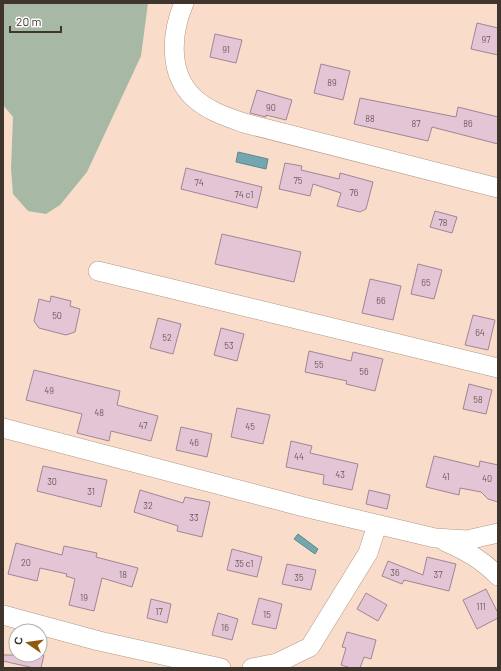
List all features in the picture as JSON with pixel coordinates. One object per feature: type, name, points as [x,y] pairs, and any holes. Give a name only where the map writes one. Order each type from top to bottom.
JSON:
[{"type":"street","points":[[184,3],[175,31],[174,54],[178,76],[194,98],[218,114],[244,124],[498,188]]},
{"type":"street","points":[[98,271],[498,368]]},
{"type":"street","points":[[3,428],[377,525],[435,538],[467,540],[498,533]]},
{"type":"street","points":[[252,668],[278,663],[310,647],[368,553],[377,525]]},
{"type":"street","points":[[435,538],[467,551],[482,561],[498,576]]},
{"type":"street","points":[[3,615],[98,641],[221,668]]},
{"type":"green space","points":[[3,3],[148,3],[141,56],[87,172],[60,205],[46,214],[28,211],[13,194],[11,169],[13,117],[3,105]]},
{"type":"water","points":[[238,152],[268,159],[266,169],[236,162]]},
{"type":"water","points":[[298,534],[318,549],[315,554],[294,539]]},
{"type":"building","points":[[477,23],[498,28],[498,55],[471,49]]},
{"type":"building","points":[[215,34],[242,40],[236,63],[210,57]]},
{"type":"building","points":[[321,64],[350,71],[343,100],[314,93]]},
{"type":"building","points":[[257,90],[292,100],[286,120],[250,113]]},
{"type":"building","points":[[360,98],[456,117],[458,107],[498,117],[498,144],[432,127],[428,141],[354,124]]},
{"type":"building","points":[[285,163],[302,166],[301,170],[339,179],[340,173],[373,182],[366,209],[360,212],[337,206],[341,193],[313,184],[310,196],[279,189]]},
{"type":"building","points":[[186,168],[262,187],[257,208],[181,189]]},
{"type":"building","points":[[435,211],[457,217],[452,233],[430,227]]},
{"type":"building","points":[[222,234],[301,252],[294,282],[215,264]]},
{"type":"building","points":[[418,264],[442,270],[434,299],[411,294]]},
{"type":"building","points":[[370,279],[401,286],[393,320],[362,313]]},
{"type":"building","points":[[51,296],[71,301],[70,306],[80,309],[75,332],[66,335],[39,328],[34,321],[39,299],[50,302]]},
{"type":"building","points":[[473,315],[495,320],[488,350],[465,345]]},
{"type":"building","points":[[158,318],[181,324],[173,354],[150,348]]},
{"type":"building","points":[[221,328],[244,334],[237,361],[214,355]]},
{"type":"building","points":[[309,351],[351,361],[353,352],[383,359],[375,391],[346,384],[347,381],[305,372]]},
{"type":"building","points":[[34,370],[120,391],[117,405],[158,416],[151,441],[111,431],[109,441],[77,433],[82,414],[26,400]]},
{"type":"building","points":[[469,384],[492,390],[486,414],[463,409]]},
{"type":"building","points":[[237,408],[270,415],[263,444],[231,437]]},
{"type":"building","points":[[181,427],[212,434],[207,457],[176,450]]},
{"type":"building","points":[[291,441],[312,446],[310,453],[358,464],[352,490],[323,484],[324,475],[286,467]]},
{"type":"building","points":[[434,456],[479,467],[480,461],[498,465],[498,502],[488,499],[481,492],[460,488],[459,495],[426,487]]},
{"type":"building","points":[[43,466],[107,480],[101,507],[37,491]]},
{"type":"building","points":[[140,490],[183,503],[185,497],[210,502],[202,537],[177,531],[178,526],[134,512]]},
{"type":"building","points":[[369,490],[390,495],[387,509],[366,504]]},
{"type":"building","points":[[16,543],[62,555],[64,546],[97,553],[96,557],[138,568],[132,587],[102,578],[94,611],[69,605],[75,579],[66,576],[67,574],[40,568],[37,581],[8,574]]},
{"type":"building","points":[[232,549],[262,557],[257,577],[227,570]]},
{"type":"building","points":[[427,557],[456,564],[449,591],[404,580],[402,584],[382,576],[388,561],[423,575]]},
{"type":"building","points":[[287,564],[316,570],[311,590],[282,584]]},
{"type":"building","points":[[486,589],[498,613],[498,618],[477,629],[463,600]]},
{"type":"building","points":[[366,593],[387,605],[378,621],[357,609]]},
{"type":"building","points":[[259,598],[282,604],[276,629],[252,624]]},
{"type":"building","points":[[151,599],[171,604],[167,623],[147,618]]},
{"type":"building","points":[[218,613],[238,619],[232,640],[212,635]]},
{"type":"building","points":[[347,632],[376,640],[371,659],[364,657],[360,668],[351,668],[341,665],[346,648],[342,647]]},
{"type":"building","points":[[3,655],[8,655],[8,662],[3,661]]},
{"type":"building","points":[[12,663],[42,663],[41,668]]}]
